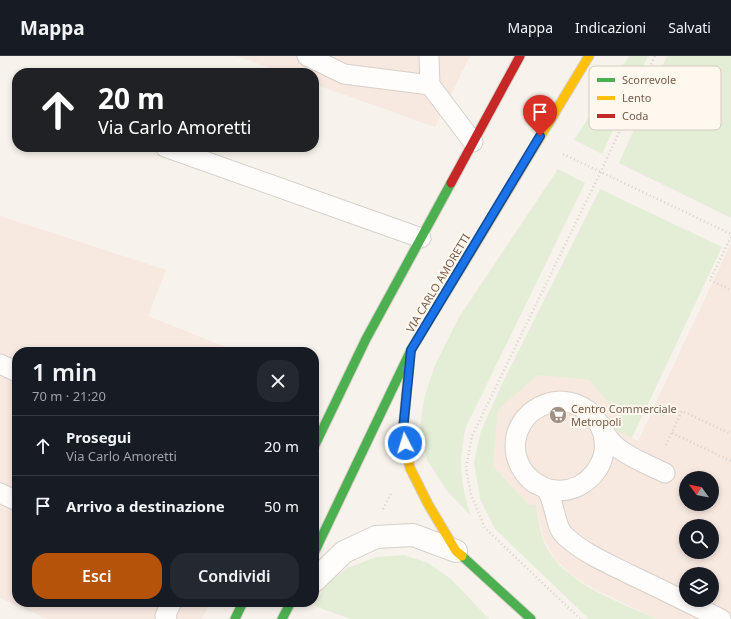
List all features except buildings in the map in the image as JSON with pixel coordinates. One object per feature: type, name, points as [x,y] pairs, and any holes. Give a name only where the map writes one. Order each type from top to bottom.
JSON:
[{"type":"street","points":[[319,438],[366,339],[520,56]]},
{"type":"street","name":"VIA CARLO AMORETTI","points":[[319,543],[411,350],[589,56]]},
{"type":"street","points":[[411,350],[403,430],[410,468],[428,504],[456,551],[531,619]]},
{"type":"street","points":[[319,576],[344,552],[376,537],[413,535],[456,551]]},
{"type":"street","points":[[235,619],[241,607]]},
{"type":"lane","points":[[307,56],[344,74],[430,85]]},
{"type":"lane","points":[[429,56],[430,85],[473,142]]},
{"type":"lane","points":[[179,152],[421,238]]},
{"type":"lane","points":[[0,364],[12,370]]},
{"type":"lane","points":[[665,473],[625,453],[609,440],[587,410],[574,403],[546,403],[534,410],[519,432],[515,446],[517,460],[524,472],[534,481],[554,506],[561,532],[587,553],[721,619]]},
{"type":"lane","points":[[534,481],[560,491],[573,489],[586,482],[596,472],[603,460],[605,446],[600,426]]},
{"type":"lane","points":[[0,493],[12,499]]},
{"type":"lane","points":[[168,619],[165,616],[170,607]]},
{"type":"path","points":[[650,66],[655,56]]},
{"type":"path","points":[[580,619],[485,528],[471,495],[466,468],[472,436],[620,130]]},
{"type":"path","points":[[562,153],[731,235],[710,280],[731,290]]},
{"type":"path","points":[[664,447],[682,411],[731,434]]},
{"type":"path","points":[[672,433],[731,461]]},
{"type":"path","points":[[382,512],[391,493]]},
{"type":"shaded area","points":[[237,56],[470,56],[435,127],[319,86],[319,68],[270,68]]},
{"type":"shaded area","points":[[0,216],[166,270],[148,316],[226,347],[12,347],[12,603],[0,598]]},
{"type":"shaded area","name":"Centro Commerciale Metropoli","points":[[731,243],[731,619],[657,619],[596,590],[571,575],[554,558],[543,537],[536,505],[529,505],[493,466],[498,409],[538,375],[589,380],[623,420],[614,429],[638,441]]},
{"type":"shaded area","points":[[20,607],[208,607],[202,619],[47,619]]},
{"type":"green space","points":[[629,56],[648,56],[643,66],[622,66]]},
{"type":"green space","points":[[667,56],[731,56],[731,218],[619,163],[634,130],[721,130],[721,66],[663,66]]},
{"type":"green space","points":[[589,117],[589,130],[613,130],[602,154],[574,140]]},
{"type":"green space","points":[[558,169],[585,183],[466,427],[463,439],[461,472],[464,493],[471,516],[447,491],[427,460],[420,430],[424,399],[435,365],[459,317]]},
{"type":"green space","points":[[600,189],[722,247],[632,438],[613,429],[623,420],[589,380],[538,375],[498,410],[493,466],[529,505],[536,505],[542,536],[549,552],[560,565],[590,588],[657,619],[589,619],[495,529],[480,499],[474,462],[481,431],[503,382]]},
{"type":"green space","points":[[404,555],[428,563],[451,579],[489,619],[351,619],[317,607],[319,607],[319,597],[325,586],[347,568],[376,557]]},
{"type":"traffic: fast","points":[[319,437],[366,339],[451,183]]},
{"type":"traffic: fast","points":[[319,543],[411,350],[464,263]]},
{"type":"traffic: fast","points":[[462,556],[531,619]]},
{"type":"traffic: fast","points":[[235,619],[241,607]]},
{"type":"traffic: fast","points":[[282,619],[288,607]]},
{"type":"traffic: slow","points":[[464,263],[589,56]]},
{"type":"traffic: slow","points":[[409,366],[403,430],[410,468],[428,504],[456,551],[462,556]]},
{"type":"traffic: jam","points":[[451,183],[520,56]]},
{"type":"place","name":"Centro Commerciale Metropoli","points":[[558,415]]},
{"type":"route","points":[[405,443],[403,430],[411,350],[540,136]]}]
